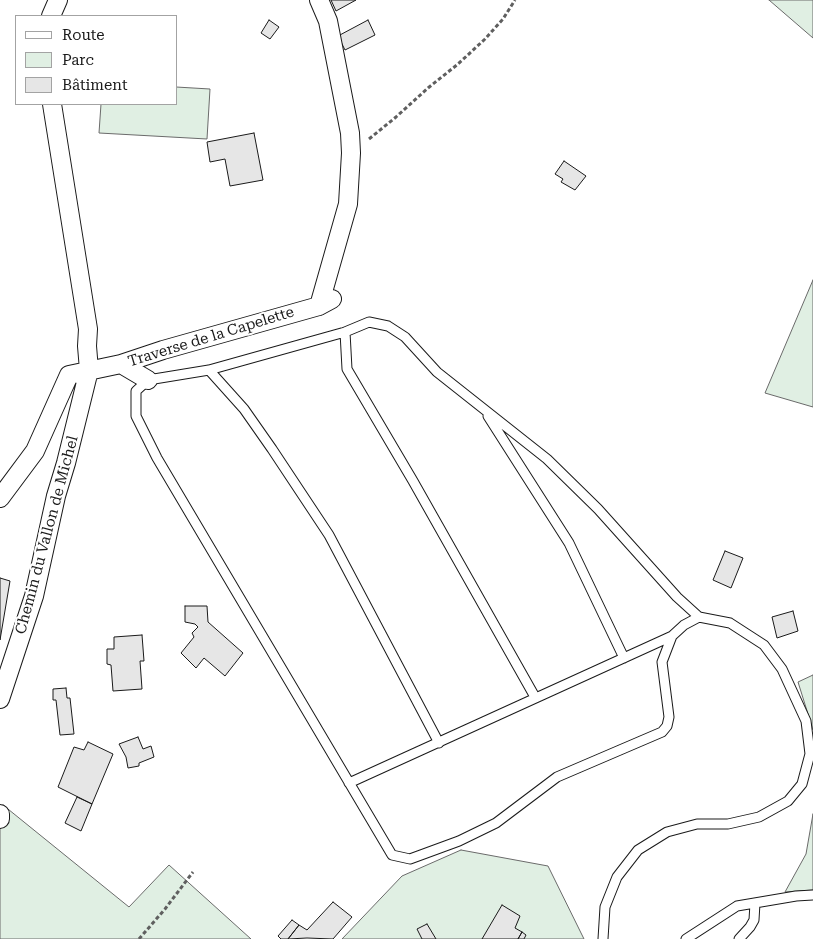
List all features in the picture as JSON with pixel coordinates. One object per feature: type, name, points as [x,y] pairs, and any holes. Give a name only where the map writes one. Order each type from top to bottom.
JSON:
[{"type":"street","points":[[51,15],[58,0]]},
{"type":"street","points":[[319,0],[328,22],[350,133],[351,153]]},
{"type":"street","name":"Chemin du Vallon de Michel","points":[[0,699],[34,596],[56,496],[89,370],[88,329],[52,105]]},
{"type":"street","name":"Traverse de la Capelette","points":[[0,498],[35,451],[69,375],[121,364],[326,302],[348,204],[351,153]]},
{"type":"street","points":[[121,364],[148,380]]},
{"type":"street","points":[[0,814],[0,819]]},
{"type":"lane","points":[[603,939],[606,907],[614,884],[617,877],[638,850],[667,832],[697,824],[728,824],[759,817],[788,801],[802,784],[810,754],[806,721],[782,668],[764,645],[730,623],[699,617],[677,597],[598,509],[547,459],[438,372],[405,337],[388,326],[369,322],[346,332],[209,370],[148,380],[136,391],[136,416],[162,466],[392,855],[410,859],[459,841],[496,823],[557,777],[662,732],[667,726],[670,717],[662,662],[672,636]]},
{"type":"lane","points":[[346,332],[346,370],[413,481],[535,697]]},
{"type":"lane","points":[[209,370],[244,409],[329,535],[439,743]]},
{"type":"lane","points":[[484,409],[569,543],[624,658]]},
{"type":"lane","points":[[349,783],[672,636],[684,625],[699,617]]},
{"type":"lane","points":[[686,939],[737,906],[813,895]]},
{"type":"lane","points":[[739,939],[754,920],[755,903]]},
{"type":"path","points":[[351,153],[396,117],[485,39],[503,19],[515,0]]},
{"type":"path","points":[[139,939],[193,872]]},
{"type":"green space","points":[[769,0],[813,0],[813,38]]},
{"type":"green space","points":[[178,87],[210,89],[207,139],[99,133],[101,105],[178,105]]},
{"type":"green space","points":[[813,280],[813,407],[765,393]]},
{"type":"green space","points":[[813,675],[813,730],[798,682]]},
{"type":"green space","points":[[3,805],[129,907],[169,865],[251,939],[0,939],[0,814]]},
{"type":"green space","points":[[813,814],[813,890],[785,892],[806,854]]},
{"type":"green space","points":[[461,850],[548,866],[584,939],[342,939],[402,876]]},
{"type":"building","points":[[331,0],[356,0],[336,11]]},
{"type":"building","points":[[269,20],[279,27],[270,39],[261,33]]},
{"type":"building","points":[[368,20],[375,35],[345,50],[338,36]]},
{"type":"building","points":[[254,133],[263,180],[230,186],[225,159],[210,162],[207,142]]},
{"type":"building","points":[[564,161],[586,176],[575,190],[561,182],[563,179],[555,174]]},
{"type":"building","points":[[725,551],[743,558],[731,588],[713,580]]},
{"type":"building","points":[[0,578],[10,581],[0,640]]},
{"type":"building","points":[[185,606],[207,606],[208,622],[243,653],[225,676],[204,658],[196,668],[181,653],[194,637],[192,633],[198,627],[195,624],[185,622]]},
{"type":"building","points":[[793,611],[798,631],[777,638],[772,617]]},
{"type":"building","points":[[142,635],[144,661],[140,661],[142,689],[113,691],[111,665],[107,664],[107,649],[114,649],[114,637]]},
{"type":"building","points":[[66,688],[67,698],[70,698],[74,734],[60,735],[56,700],[53,700],[53,689]]},
{"type":"building","points":[[138,737],[143,749],[151,746],[154,757],[139,763],[139,766],[128,768],[126,757],[119,744]]},
{"type":"building","points":[[88,742],[113,754],[92,804],[58,787],[74,747],[84,750]]},
{"type":"building","points":[[77,797],[92,804],[81,831],[65,823]]},
{"type":"building","points":[[333,902],[352,917],[333,939],[288,939],[299,925],[307,930]]},
{"type":"building","points":[[502,905],[520,916],[515,928],[522,932],[518,939],[482,939]]},
{"type":"building","points":[[292,920],[299,925],[288,939],[281,939],[278,936]]},
{"type":"building","points":[[427,924],[436,939],[422,939],[417,929]]},
{"type":"building","points":[[522,932],[526,935],[524,939],[518,939]]}]
